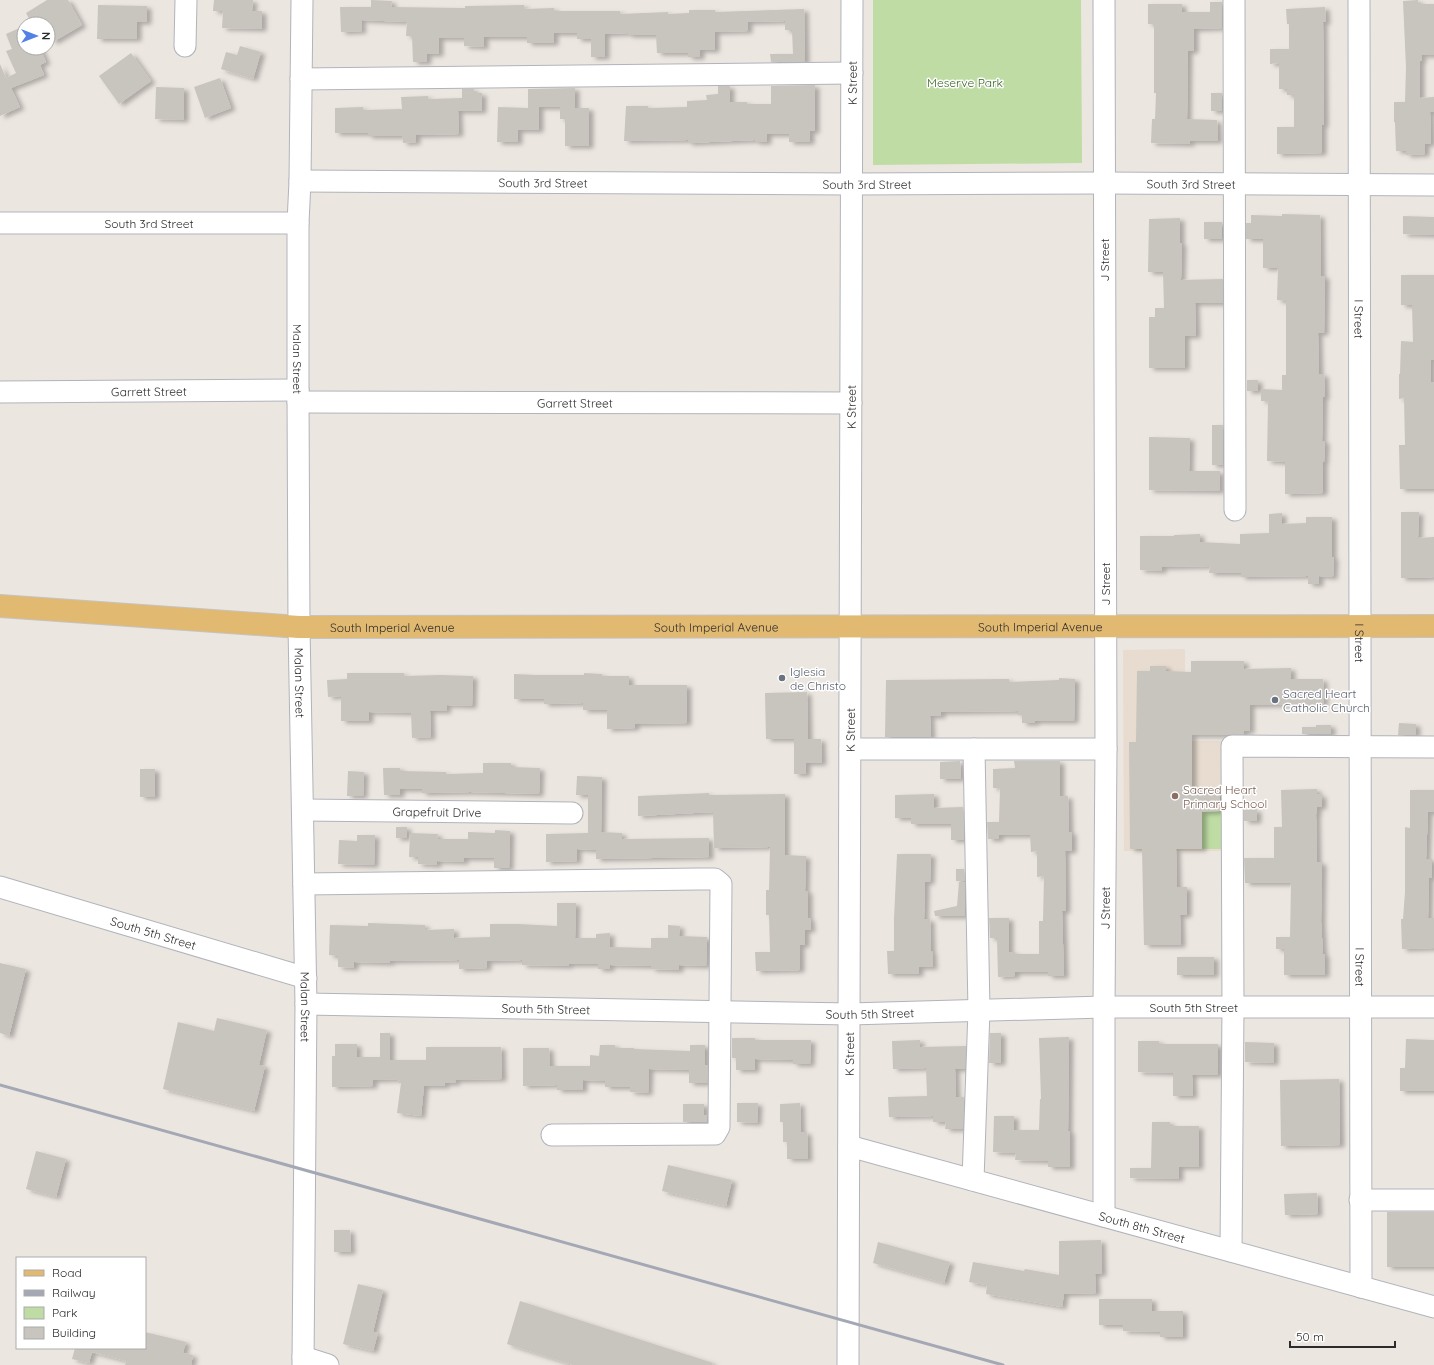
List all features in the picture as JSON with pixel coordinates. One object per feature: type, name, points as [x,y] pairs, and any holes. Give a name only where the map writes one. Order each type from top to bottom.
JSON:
[{"type":"main road","name":"South Imperial Avenue","points":[[0,606],[299,627],[1434,626]]},
{"type":"street","points":[[185,46],[186,0]]},
{"type":"street","name":"Malan Street","points":[[302,0],[300,181],[298,222],[298,396],[299,627],[306,978],[303,1361]]},
{"type":"street","name":"K Street","points":[[848,1365],[852,0]]},
{"type":"street","name":"J Street","points":[[1104,0],[1106,749],[1104,1216]]},
{"type":"street","points":[[1234,0],[1235,510]]},
{"type":"street","name":"I Street","points":[[1359,0],[1361,1287]]},
{"type":"street","points":[[301,79],[852,73]]},
{"type":"street","name":"South 3rd Street","points":[[300,181],[852,184],[1104,182],[1434,185]]},
{"type":"street","name":"South 3rd Street","points":[[0,223],[298,222]]},
{"type":"street","name":"Garrett Street","points":[[0,392],[851,402]]},
{"type":"street","points":[[1231,1251],[1232,746],[1434,747]]},
{"type":"street","points":[[850,749],[1106,749]]},
{"type":"street","points":[[974,749],[979,1010],[974,1180]]},
{"type":"street","name":"Grapefruit Drive","points":[[303,810],[572,812]]},
{"type":"street","points":[[304,884],[715,879],[721,884],[719,1127],[715,1134],[552,1135]]},
{"type":"street","name":"South 5th Street","points":[[0,887],[306,978]]},
{"type":"street","name":"South 5th Street","points":[[306,1004],[850,1014],[1104,1007],[1434,1007]]},
{"type":"street","name":"South 8th Street","points":[[849,1146],[1434,1307]]},
{"type":"street","points":[[1360,1200],[1434,1200]]},
{"type":"street","points":[[303,1361],[328,1365]]},
{"type":"shaded area","name":"Sacred Heart Primary School","points":[[1185,649],[1185,741],[1226,741],[1227,851],[1124,851],[1123,650]]},
{"type":"green space","name":"Meserve Park","points":[[873,0],[1081,0],[1082,163],[873,165]]},
{"type":"green space","points":[[1202,790],[1224,790],[1225,849],[1202,849]]},
{"type":"building","points":[[47,0],[68,0],[82,25],[56,40],[56,16],[28,16],[26,13]]},
{"type":"building","points":[[214,0],[253,0],[252,11],[262,11],[262,29],[222,28],[223,11],[213,11]]},
{"type":"building","points":[[371,0],[392,1],[391,7],[465,8],[465,6],[524,5],[524,9],[554,8],[554,11],[620,11],[620,14],[668,12],[668,14],[689,13],[689,10],[715,10],[715,12],[804,9],[805,62],[771,62],[770,54],[793,54],[792,30],[785,30],[785,21],[748,22],[748,31],[715,32],[715,50],[700,50],[700,57],[688,57],[688,53],[657,53],[656,35],[628,35],[628,33],[605,34],[605,57],[591,57],[591,39],[577,39],[577,33],[554,33],[554,43],[527,43],[527,37],[484,37],[484,47],[464,46],[464,38],[439,38],[439,54],[427,54],[427,62],[413,62],[412,36],[406,36],[407,22],[361,20],[362,31],[341,32],[340,7],[371,7]]},
{"type":"building","points":[[1418,0],[1418,4],[1434,4],[1434,55],[1421,55],[1420,98],[1434,97],[1434,112],[1430,112],[1431,144],[1425,144],[1425,154],[1406,155],[1406,151],[1396,151],[1394,102],[1405,102],[1406,67],[1403,1]]},
{"type":"building","points":[[1210,2],[1222,2],[1222,28],[1194,29],[1194,51],[1188,51],[1187,119],[1217,120],[1218,141],[1190,141],[1190,144],[1151,143],[1152,119],[1155,119],[1156,93],[1154,93],[1154,24],[1148,24],[1148,4],[1182,4],[1182,12],[1210,12]]},
{"type":"building","points":[[98,5],[147,6],[147,22],[137,22],[137,39],[97,39]]},
{"type":"building","points":[[1325,7],[1326,22],[1323,22],[1324,125],[1322,125],[1322,153],[1277,154],[1277,127],[1294,127],[1294,95],[1287,95],[1287,89],[1279,89],[1279,63],[1270,64],[1270,49],[1289,49],[1289,24],[1287,24],[1286,9]]},
{"type":"building","points":[[16,30],[16,56],[43,56],[46,62],[40,65],[44,75],[11,88],[20,107],[0,116],[0,64],[6,78],[16,73],[6,51],[12,49],[6,34]]},
{"type":"building","points":[[240,46],[261,52],[253,79],[221,69],[226,52],[237,55]]},
{"type":"building","points":[[131,53],[151,81],[119,104],[99,76]]},
{"type":"building","points":[[220,78],[231,108],[205,118],[194,87]]},
{"type":"building","points":[[815,85],[815,131],[810,131],[810,142],[789,142],[789,134],[767,134],[767,142],[755,142],[755,140],[688,143],[688,140],[624,141],[626,106],[648,106],[648,108],[687,107],[687,101],[707,100],[706,95],[718,94],[718,86],[730,86],[730,102],[771,104],[771,86]]},
{"type":"building","points":[[156,87],[184,88],[184,120],[155,119]]},
{"type":"building","points":[[575,88],[575,108],[589,108],[589,146],[565,146],[565,119],[560,119],[560,107],[539,107],[539,130],[518,130],[518,142],[497,142],[498,107],[528,108],[528,89]]},
{"type":"building","points":[[462,89],[474,89],[474,93],[482,93],[482,111],[458,111],[459,134],[416,135],[416,142],[403,143],[402,136],[368,136],[368,133],[335,133],[335,108],[363,107],[363,110],[402,109],[401,97],[428,96],[428,99],[462,98]]},
{"type":"building","points":[[1211,93],[1222,93],[1222,111],[1211,111]]},
{"type":"building","points":[[1282,214],[1320,215],[1321,276],[1325,276],[1324,333],[1318,333],[1319,374],[1324,374],[1325,397],[1323,397],[1322,441],[1325,441],[1323,493],[1285,494],[1285,462],[1267,461],[1268,401],[1261,401],[1261,389],[1282,390],[1282,375],[1286,375],[1286,301],[1277,300],[1278,268],[1263,268],[1263,239],[1246,239],[1246,223],[1251,223],[1251,215],[1282,216]]},
{"type":"building","points":[[1403,216],[1434,217],[1434,235],[1403,234]]},
{"type":"building","points":[[1180,218],[1180,243],[1182,243],[1181,280],[1223,279],[1223,303],[1195,303],[1196,336],[1185,336],[1185,368],[1149,368],[1149,317],[1155,317],[1155,308],[1164,308],[1163,272],[1148,272],[1149,219]]},
{"type":"building","points":[[1204,222],[1222,222],[1222,239],[1204,239]]},
{"type":"building","points":[[1401,275],[1434,275],[1434,360],[1431,360],[1431,382],[1434,382],[1434,489],[1400,489],[1399,445],[1405,445],[1404,398],[1399,399],[1401,341],[1413,342],[1412,305],[1401,305]]},
{"type":"building","points":[[1247,380],[1258,380],[1258,391],[1247,391]]},
{"type":"building","points":[[1212,425],[1223,425],[1223,465],[1212,465]]},
{"type":"building","points":[[1149,437],[1190,438],[1189,471],[1220,471],[1220,491],[1149,490]]},
{"type":"building","points":[[1401,512],[1419,512],[1418,538],[1434,537],[1434,577],[1401,578]]},
{"type":"building","points":[[1282,513],[1282,524],[1306,523],[1306,517],[1332,517],[1332,557],[1334,557],[1333,577],[1319,576],[1319,584],[1308,584],[1308,576],[1241,577],[1241,573],[1209,573],[1210,566],[1162,567],[1162,571],[1140,570],[1140,536],[1200,534],[1200,542],[1240,544],[1240,534],[1269,533],[1269,514]]},
{"type":"building","points":[[1191,661],[1244,661],[1244,669],[1291,668],[1291,679],[1323,679],[1324,704],[1250,705],[1250,731],[1244,731],[1244,734],[1192,735],[1192,790],[1220,790],[1220,811],[1202,812],[1202,849],[1176,849],[1177,887],[1187,887],[1187,915],[1180,915],[1181,945],[1144,945],[1142,849],[1130,849],[1129,742],[1136,742],[1137,671],[1150,671],[1150,666],[1166,666],[1166,671],[1191,672]]},
{"type":"building","points":[[347,673],[404,673],[404,676],[473,676],[472,706],[446,705],[447,711],[430,711],[431,737],[412,738],[411,713],[369,712],[369,721],[341,721],[341,696],[328,697],[327,680],[347,679]]},
{"type":"building","points":[[584,673],[602,674],[602,676],[629,676],[629,685],[687,685],[687,723],[635,724],[635,728],[607,729],[607,710],[583,710],[583,703],[544,704],[544,699],[514,699],[514,674],[584,675]]},
{"type":"building","points":[[1059,678],[1075,679],[1074,721],[1035,721],[1035,723],[1022,723],[1022,715],[1018,715],[1018,711],[941,712],[941,716],[930,716],[931,737],[885,737],[886,680],[1009,679],[1009,682],[1059,680]]},
{"type":"building","points":[[807,692],[808,739],[821,739],[822,763],[806,763],[806,774],[794,774],[794,739],[766,739],[765,693]]},
{"type":"building","points":[[1399,723],[1416,724],[1416,735],[1398,735]]},
{"type":"building","points":[[1316,725],[1331,725],[1331,734],[1302,734],[1302,727],[1316,727]]},
{"type":"building","points":[[960,761],[961,779],[940,779],[940,762]]},
{"type":"building","points":[[1014,761],[1060,761],[1060,796],[1068,796],[1069,832],[1072,832],[1072,851],[1065,851],[1066,911],[1062,911],[1064,976],[1048,976],[1048,972],[1015,972],[1015,976],[998,977],[997,938],[990,938],[989,918],[1009,918],[1009,952],[1015,952],[1015,954],[1039,954],[1039,921],[1043,921],[1044,876],[1037,877],[1037,851],[1031,852],[1030,835],[999,835],[999,839],[988,839],[987,822],[999,822],[1000,788],[993,788],[993,769],[1015,768]]},
{"type":"building","points":[[483,763],[511,763],[511,767],[540,768],[539,794],[470,792],[422,793],[422,789],[400,789],[400,795],[384,795],[383,768],[400,768],[400,771],[446,772],[446,774],[483,773]]},
{"type":"building","points":[[140,769],[155,769],[155,797],[140,797]]},
{"type":"building","points":[[348,771],[364,772],[363,796],[347,796]]},
{"type":"building","points":[[577,776],[602,777],[601,832],[622,833],[622,839],[709,838],[709,857],[596,859],[596,850],[577,849],[577,861],[546,862],[546,834],[588,833],[588,795],[576,795]]},
{"type":"building","points":[[1317,789],[1317,795],[1322,794],[1322,807],[1317,807],[1316,814],[1317,862],[1322,862],[1321,921],[1323,954],[1325,954],[1325,975],[1284,975],[1284,949],[1276,949],[1276,937],[1290,937],[1291,883],[1245,883],[1244,858],[1274,858],[1274,827],[1282,827],[1281,790]]},
{"type":"building","points":[[1410,790],[1434,790],[1434,812],[1428,812],[1426,859],[1432,859],[1432,878],[1429,878],[1428,918],[1434,918],[1434,948],[1402,949],[1401,919],[1403,919],[1405,892],[1405,827],[1410,828]]},
{"type":"building","points":[[709,793],[709,795],[785,794],[785,855],[806,856],[805,891],[808,891],[808,918],[810,918],[811,930],[805,930],[805,945],[800,945],[800,970],[756,971],[755,952],[770,952],[769,915],[766,915],[766,890],[769,890],[770,847],[714,848],[713,812],[638,816],[638,796]]},
{"type":"building","points":[[934,794],[934,808],[963,807],[964,840],[951,840],[951,824],[911,824],[911,818],[895,818],[895,795]]},
{"type":"building","points":[[1257,809],[1257,821],[1244,821],[1244,810]]},
{"type":"building","points":[[396,827],[407,827],[407,838],[396,838]]},
{"type":"building","points":[[495,830],[510,831],[509,868],[494,868],[494,858],[464,858],[464,862],[437,861],[437,865],[418,864],[418,857],[409,857],[410,833],[438,834],[437,839],[468,839],[468,832],[495,833]]},
{"type":"building","points":[[357,835],[375,835],[374,865],[338,864],[339,840],[357,841]]},
{"type":"building","points":[[897,854],[931,854],[930,882],[925,882],[924,919],[930,919],[933,967],[919,967],[919,974],[888,974],[887,951],[894,951]]},
{"type":"building","points":[[956,869],[964,869],[965,881],[956,881]]},
{"type":"building","points":[[959,882],[965,882],[965,916],[935,916],[934,911],[957,906]]},
{"type":"building","points":[[557,903],[576,903],[575,938],[596,938],[596,934],[610,933],[610,947],[651,948],[651,938],[668,938],[668,925],[680,926],[679,936],[707,937],[706,966],[679,965],[679,970],[651,969],[651,966],[610,965],[610,969],[598,969],[598,964],[569,964],[569,966],[522,965],[522,960],[487,961],[487,968],[459,969],[459,960],[390,961],[390,963],[354,962],[354,968],[338,967],[338,956],[329,955],[330,925],[368,926],[368,923],[425,925],[425,930],[454,929],[454,938],[490,937],[490,924],[557,926]]},
{"type":"building","points":[[1177,957],[1214,957],[1214,975],[1177,975]]},
{"type":"building","points":[[0,963],[26,969],[9,1036],[0,1033]]},
{"type":"building","points":[[217,1018],[267,1030],[259,1065],[265,1066],[254,1111],[163,1089],[178,1022],[214,1031]]},
{"type":"building","points":[[380,1033],[390,1033],[390,1060],[426,1060],[426,1047],[501,1047],[502,1079],[455,1080],[456,1083],[445,1083],[445,1086],[424,1086],[421,1116],[397,1113],[401,1083],[398,1083],[399,1079],[373,1080],[373,1086],[332,1087],[332,1056],[335,1056],[335,1044],[357,1044],[357,1057],[380,1057]]},
{"type":"building","points":[[990,1033],[1001,1033],[1001,1063],[989,1063]]},
{"type":"building","points":[[1069,1037],[1068,1131],[1070,1131],[1070,1167],[1048,1167],[1048,1161],[1015,1160],[1016,1153],[993,1152],[994,1116],[1014,1116],[1014,1130],[1039,1130],[1041,1099],[1039,1038]]},
{"type":"building","points":[[732,1038],[755,1038],[755,1040],[811,1040],[810,1064],[793,1064],[793,1060],[755,1059],[755,1070],[736,1070],[736,1058],[732,1058]]},
{"type":"building","points":[[1406,1039],[1434,1040],[1434,1091],[1400,1091],[1400,1068],[1405,1068]]},
{"type":"building","points":[[920,1040],[920,1047],[966,1046],[965,1069],[955,1069],[956,1097],[964,1097],[963,1129],[945,1129],[946,1122],[933,1122],[933,1116],[889,1117],[888,1097],[927,1096],[926,1068],[893,1069],[892,1041]]},
{"type":"building","points":[[1138,1041],[1159,1041],[1159,1044],[1218,1044],[1218,1075],[1192,1075],[1193,1096],[1173,1096],[1173,1073],[1138,1072]]},
{"type":"building","points":[[1245,1042],[1274,1043],[1274,1063],[1245,1062]]},
{"type":"building","points":[[600,1045],[615,1045],[615,1048],[690,1051],[690,1045],[705,1045],[705,1065],[708,1065],[707,1083],[689,1083],[689,1070],[649,1069],[648,1093],[630,1092],[630,1087],[605,1087],[605,1081],[583,1080],[583,1090],[557,1090],[557,1085],[523,1086],[523,1048],[549,1048],[550,1066],[590,1066],[590,1055],[599,1056]]},
{"type":"building","points":[[1339,1079],[1340,1145],[1281,1146],[1280,1080]]},
{"type":"building","points":[[737,1103],[758,1103],[757,1123],[737,1122]]},
{"type":"building","points":[[800,1103],[801,1132],[807,1132],[808,1159],[787,1159],[787,1142],[783,1142],[783,1122],[780,1122],[780,1104]]},
{"type":"building","points":[[683,1104],[704,1104],[704,1115],[707,1115],[707,1122],[683,1122]]},
{"type":"building","points":[[1152,1122],[1170,1122],[1170,1126],[1199,1126],[1199,1167],[1179,1167],[1179,1179],[1130,1178],[1130,1168],[1151,1168]]},
{"type":"building","points":[[36,1151],[66,1159],[56,1197],[26,1189]]},
{"type":"building","points":[[668,1165],[732,1180],[726,1206],[662,1191]]},
{"type":"building","points":[[1317,1193],[1318,1214],[1285,1215],[1284,1194]]},
{"type":"building","points":[[1387,1212],[1434,1212],[1434,1267],[1387,1267]]},
{"type":"building","points":[[334,1230],[350,1230],[351,1252],[334,1252]]},
{"type":"building","points":[[1101,1240],[1102,1274],[1095,1274],[1096,1293],[1064,1294],[1062,1307],[986,1294],[987,1285],[969,1282],[973,1262],[1024,1271],[1025,1269],[1059,1275],[1059,1241]]},
{"type":"building","points":[[878,1242],[950,1262],[944,1283],[873,1263]]},
{"type":"building","points":[[358,1284],[383,1290],[373,1332],[378,1333],[373,1351],[343,1344]]},
{"type":"building","points":[[1099,1299],[1152,1299],[1152,1311],[1183,1311],[1183,1337],[1160,1337],[1160,1332],[1123,1331],[1123,1325],[1099,1325]]},
{"type":"building","points":[[520,1301],[713,1363],[712,1365],[573,1365],[507,1344]]},
{"type":"building","points":[[146,1332],[186,1342],[183,1353],[193,1355],[191,1365],[125,1365],[126,1361],[92,1352],[89,1363],[72,1359],[75,1349],[146,1349]]},
{"type":"railway","points":[[0,1085],[1003,1365]]},
{"type":"place","name":"Iglesia de Christo","points":[[782,678]]},
{"type":"place","name":"Sacred Heart Catholic Church","points":[[1275,700]]},
{"type":"place","name":"Sacred Heart Primary School","points":[[1175,796]]}]
